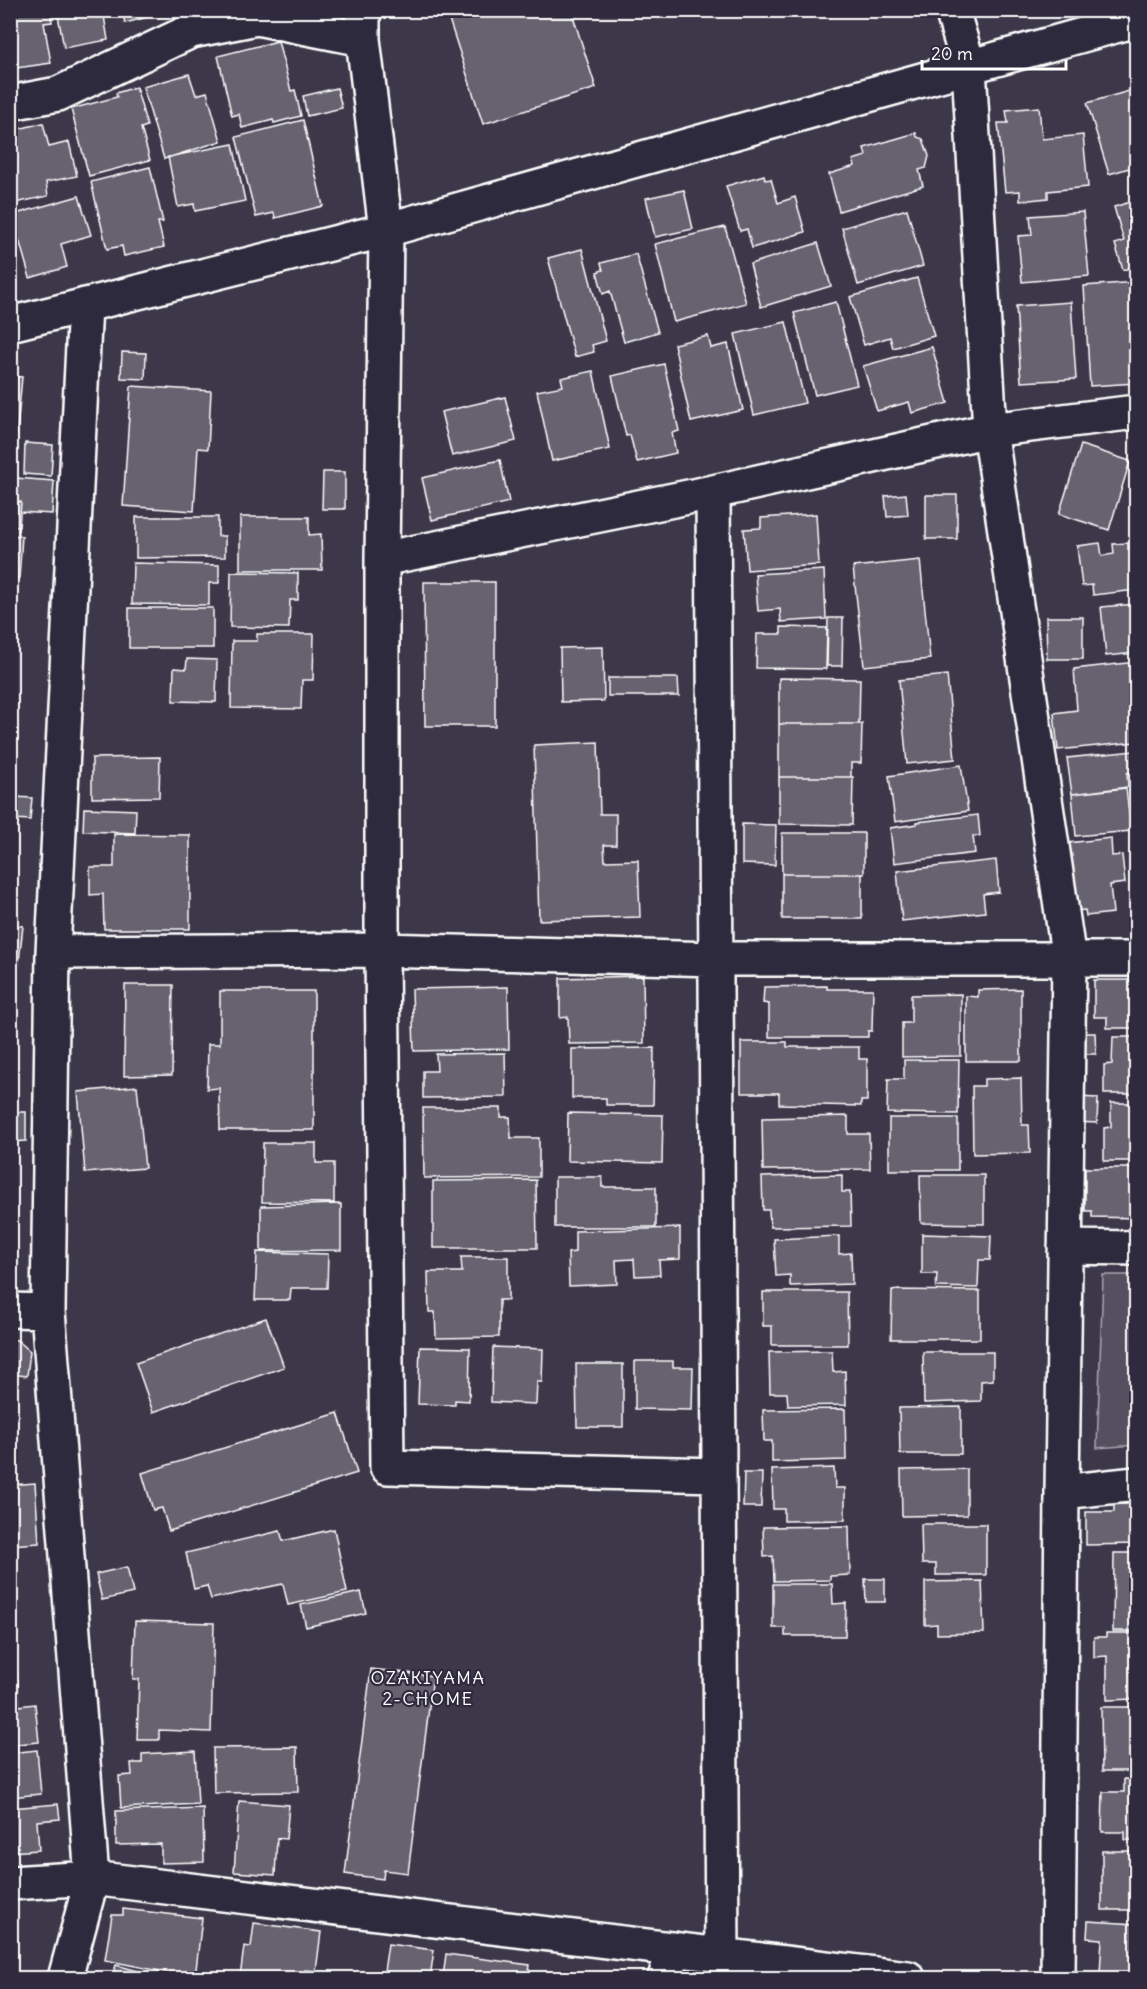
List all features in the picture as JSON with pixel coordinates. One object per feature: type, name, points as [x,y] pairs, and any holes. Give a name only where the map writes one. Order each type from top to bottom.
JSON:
[{"type":"street","points":[[952,10],[969,67],[990,430],[1070,960],[1058,1978]]},
{"type":"street","points":[[10,103],[58,94],[191,31],[257,18],[363,25],[386,230],[382,559],[382,951],[387,1467],[719,1475]]},
{"type":"street","points":[[10,324],[386,230],[1137,20]]},
{"type":"street","points":[[65,1978],[92,1878],[48,1311],[53,952],[85,305]]},
{"type":"street","points":[[382,559],[713,492],[990,430],[1137,412]]},
{"type":"street","points":[[713,492],[722,1955]]},
{"type":"street","points":[[53,952],[382,951],[716,959],[1137,959]]},
{"type":"street","points":[[1065,1247],[1137,1248]]},
{"type":"street","points":[[10,1310],[48,1311]]},
{"type":"street","points":[[1062,1492],[1137,1484]]},
{"type":"street","points":[[10,1883],[92,1878],[670,1964],[722,1955],[908,1978]]},
{"type":"shaded area","points":[[1103,1275],[1136,1275],[1136,1445],[1097,1448]]},
{"type":"building","points":[[10,10],[50,10],[52,22],[44,23],[51,63],[10,69]]},
{"type":"building","points":[[57,10],[103,10],[108,40],[64,48]]},
{"type":"building","points":[[122,10],[151,10],[152,16],[125,23]]},
{"type":"building","points":[[446,10],[571,10],[596,88],[483,124]]},
{"type":"building","points":[[278,41],[291,91],[295,90],[301,116],[242,128],[239,114],[232,116],[218,56]]},
{"type":"building","points":[[189,74],[196,95],[207,92],[221,141],[164,159],[143,87]]},
{"type":"building","points":[[136,87],[147,126],[141,128],[150,160],[89,176],[71,109],[117,97],[116,93]]},
{"type":"building","points":[[337,88],[342,108],[307,116],[303,96]]},
{"type":"building","points":[[1136,89],[1136,166],[1109,174],[1087,103]]},
{"type":"building","points":[[1039,107],[1042,139],[1083,135],[1088,187],[1048,191],[1048,198],[1020,201],[1020,191],[1005,192],[998,123],[1008,123],[1006,110]]},
{"type":"building","points":[[303,120],[323,206],[275,218],[274,213],[256,217],[236,137]]},
{"type":"building","points":[[43,123],[49,147],[69,142],[77,176],[46,182],[48,196],[10,204],[10,131]]},
{"type":"building","points":[[916,133],[917,137],[923,139],[929,156],[926,168],[919,170],[923,186],[839,211],[829,174],[855,166],[853,160],[866,156],[864,148]]},
{"type":"building","points":[[233,144],[245,201],[195,211],[194,204],[178,207],[168,157]]},
{"type":"building","points":[[150,167],[163,222],[158,222],[164,247],[124,256],[122,246],[107,249],[91,182]]},
{"type":"building","points":[[764,175],[765,180],[771,179],[778,203],[795,197],[805,232],[752,248],[747,229],[740,231],[726,186]]},
{"type":"building","points":[[684,190],[693,229],[655,237],[646,198]]},
{"type":"building","points":[[79,196],[91,235],[61,244],[67,267],[30,278],[12,215]]},
{"type":"building","points":[[1136,200],[1136,266],[1123,270],[1115,244],[1124,241],[1114,207]]},
{"type":"building","points":[[907,209],[923,266],[858,285],[842,228]]},
{"type":"building","points":[[1083,212],[1089,276],[1022,282],[1018,236],[1032,235],[1030,216]]},
{"type":"building","points":[[10,227],[18,254],[10,257]]},
{"type":"building","points":[[725,227],[746,303],[674,322],[655,244]]},
{"type":"building","points":[[818,243],[831,286],[761,307],[750,264]]},
{"type":"building","points":[[582,249],[606,341],[592,345],[594,352],[575,357],[548,258]]},
{"type":"building","points":[[636,254],[658,332],[624,342],[610,291],[603,294],[597,272],[603,270],[601,263]]},
{"type":"building","points":[[917,278],[934,336],[893,348],[890,337],[864,345],[850,297]]},
{"type":"building","points":[[1136,282],[1136,383],[1090,386],[1084,286]]},
{"type":"building","points":[[836,302],[857,385],[815,395],[794,313]]},
{"type":"building","points":[[1071,302],[1076,379],[1021,382],[1016,306]]},
{"type":"building","points":[[786,322],[805,403],[754,415],[735,334]]},
{"type":"building","points":[[708,336],[711,348],[728,344],[743,410],[691,422],[674,344]]},
{"type":"building","points":[[932,347],[948,403],[912,413],[909,402],[877,411],[863,366]]},
{"type":"building","points":[[122,352],[146,353],[145,379],[121,378]]},
{"type":"building","points":[[664,364],[679,431],[672,433],[676,453],[637,462],[630,435],[626,436],[612,376]]},
{"type":"building","points":[[593,371],[610,449],[552,461],[537,391],[563,386],[561,378]]},
{"type":"building","points":[[10,376],[22,377],[16,441],[11,440],[10,448]]},
{"type":"building","points":[[131,386],[211,391],[208,449],[198,448],[194,511],[123,506]]},
{"type":"building","points":[[505,397],[516,441],[452,456],[441,412]]},
{"type":"building","points":[[25,443],[53,445],[51,476],[24,474]]},
{"type":"building","points":[[1081,445],[1130,461],[1109,530],[1059,514]]},
{"type":"building","points":[[500,460],[509,502],[432,520],[422,478]]},
{"type":"building","points":[[323,472],[345,472],[345,509],[322,509]]},
{"type":"building","points":[[10,478],[15,478],[13,502],[21,502],[19,527],[11,526],[11,530]]},
{"type":"building","points":[[15,478],[54,481],[52,514],[20,512],[21,502],[13,502]]},
{"type":"building","points":[[906,494],[908,515],[887,517],[885,496]]},
{"type":"building","points":[[926,495],[957,495],[957,539],[926,539]]},
{"type":"building","points":[[816,514],[819,565],[747,570],[744,529],[761,528],[761,518]]},
{"type":"building","points":[[136,517],[218,517],[218,536],[225,536],[225,557],[136,558]]},
{"type":"building","points":[[240,517],[309,517],[309,535],[321,534],[322,570],[240,570]]},
{"type":"building","points":[[10,535],[22,536],[19,579],[10,578]]},
{"type":"building","points":[[1100,543],[1102,556],[1114,554],[1113,544],[1128,543],[1128,549],[1136,547],[1136,590],[1093,595],[1092,585],[1082,586],[1077,546]]},
{"type":"building","points":[[920,560],[930,659],[864,666],[853,567]]},
{"type":"building","points":[[133,563],[219,565],[219,583],[209,583],[209,605],[132,604]]},
{"type":"building","points":[[824,570],[826,619],[781,622],[780,609],[758,611],[755,574]]},
{"type":"building","points":[[231,572],[298,573],[298,600],[290,600],[289,628],[230,627]]},
{"type":"building","points":[[424,582],[495,582],[495,726],[425,726]]},
{"type":"building","points":[[1136,604],[1136,653],[1106,656],[1101,607]]},
{"type":"building","points":[[129,608],[213,608],[213,648],[129,648]]},
{"type":"building","points":[[1046,617],[1083,617],[1083,659],[1047,659]]},
{"type":"building","points":[[828,618],[843,618],[842,666],[827,666]]},
{"type":"building","points":[[781,627],[827,628],[826,669],[756,668],[757,634],[781,634]]},
{"type":"building","points":[[257,634],[314,634],[313,680],[302,680],[301,709],[231,708],[232,641],[257,641]]},
{"type":"building","points":[[603,647],[604,701],[561,702],[560,648]]},
{"type":"building","points":[[187,659],[217,660],[216,702],[173,701],[174,668],[186,669]]},
{"type":"building","points":[[1136,662],[1136,742],[1058,750],[1054,713],[1077,710],[1074,669]]},
{"type":"building","points":[[947,675],[955,759],[907,764],[899,680]]},
{"type":"building","points":[[608,678],[678,678],[679,696],[608,696]]},
{"type":"building","points":[[779,678],[860,679],[859,724],[779,724]]},
{"type":"building","points":[[779,724],[862,724],[861,763],[851,763],[851,777],[779,777]]},
{"type":"building","points":[[598,742],[600,814],[616,814],[616,845],[604,845],[605,861],[638,860],[640,917],[539,920],[534,745]]},
{"type":"building","points":[[1134,751],[1136,772],[1127,773],[1128,787],[1072,794],[1067,758]]},
{"type":"building","points":[[160,757],[159,797],[92,798],[92,758]]},
{"type":"building","points":[[961,765],[968,811],[895,822],[889,776]]},
{"type":"building","points":[[779,777],[853,777],[852,825],[779,824]]},
{"type":"building","points":[[1126,788],[1131,831],[1076,836],[1072,794]]},
{"type":"building","points":[[15,797],[32,798],[30,820],[14,819]]},
{"type":"building","points":[[84,808],[136,810],[135,833],[83,831]]},
{"type":"building","points":[[978,815],[980,836],[973,836],[975,853],[894,863],[890,828],[917,824],[917,822]]},
{"type":"building","points":[[742,824],[776,825],[775,865],[742,864]]},
{"type":"building","points":[[782,833],[864,833],[864,874],[782,874]]},
{"type":"building","points":[[114,834],[190,835],[190,929],[104,929],[103,894],[90,895],[90,867],[114,867]]},
{"type":"building","points":[[1111,838],[1112,856],[1122,855],[1125,883],[1110,885],[1113,913],[1086,916],[1085,910],[1074,911],[1068,843]]},
{"type":"building","points":[[996,860],[999,892],[983,894],[985,912],[902,921],[897,871]]},
{"type":"building","points":[[782,874],[862,874],[862,919],[782,919]]},
{"type":"building","points":[[10,925],[23,926],[18,970],[10,969]]},
{"type":"building","points":[[643,976],[644,1043],[569,1044],[568,1017],[560,1018],[560,978]]},
{"type":"building","points":[[1094,980],[1136,980],[1136,1028],[1107,1028],[1107,1017],[1094,1017]]},
{"type":"building","points":[[125,985],[173,985],[172,1075],[124,1076]]},
{"type":"building","points":[[827,986],[827,989],[873,989],[872,1031],[868,1031],[868,1037],[769,1037],[769,1004],[763,1003],[764,987]]},
{"type":"building","points":[[508,987],[509,1049],[414,1051],[412,989]]},
{"type":"building","points":[[1021,989],[1021,1061],[966,1061],[966,996],[978,997],[978,990]]},
{"type":"building","points":[[220,991],[314,991],[314,1130],[220,1130],[219,1088],[207,1089],[208,1044],[220,1044]]},
{"type":"building","points":[[961,994],[961,1056],[902,1057],[902,1023],[911,1023],[911,995]]},
{"type":"building","points":[[1075,1033],[1095,1033],[1096,1054],[1075,1054]]},
{"type":"building","points":[[1113,1037],[1136,1037],[1136,1094],[1104,1094],[1104,1065],[1112,1064]]},
{"type":"building","points":[[741,1042],[787,1042],[787,1047],[859,1047],[859,1059],[867,1059],[867,1101],[861,1101],[861,1106],[779,1104],[779,1093],[741,1093]]},
{"type":"building","points":[[654,1048],[653,1105],[606,1105],[606,1098],[572,1098],[572,1049]]},
{"type":"building","points":[[505,1053],[506,1097],[423,1098],[423,1071],[437,1071],[436,1054]]},
{"type":"building","points":[[904,1060],[959,1060],[958,1114],[887,1113],[888,1079],[904,1079]]},
{"type":"building","points":[[1021,1078],[1022,1125],[1029,1125],[1030,1153],[973,1154],[972,1086],[984,1086],[984,1079]]},
{"type":"building","points":[[137,1086],[145,1168],[85,1173],[78,1092]]},
{"type":"building","points":[[1076,1097],[1098,1098],[1097,1123],[1075,1122]]},
{"type":"building","points":[[1111,1103],[1136,1103],[1136,1161],[1104,1161],[1104,1128],[1111,1127]]},
{"type":"building","points":[[423,1108],[501,1108],[501,1117],[510,1117],[511,1138],[539,1138],[539,1177],[424,1178]]},
{"type":"building","points":[[10,1112],[26,1112],[26,1141],[10,1142]]},
{"type":"building","points":[[568,1113],[663,1115],[662,1163],[567,1161]]},
{"type":"building","points":[[848,1116],[848,1134],[869,1134],[870,1169],[763,1170],[762,1118]]},
{"type":"building","points":[[889,1118],[958,1118],[958,1170],[889,1170]]},
{"type":"building","points":[[263,1143],[316,1143],[316,1163],[334,1163],[334,1203],[262,1202]]},
{"type":"building","points":[[1085,1168],[1136,1168],[1136,1218],[1092,1217],[1092,1211],[1085,1211]]},
{"type":"building","points":[[842,1175],[842,1192],[850,1192],[851,1226],[770,1227],[769,1210],[763,1210],[762,1177]]},
{"type":"building","points":[[920,1175],[984,1175],[984,1224],[921,1223]]},
{"type":"building","points":[[555,1177],[602,1177],[602,1187],[656,1187],[656,1227],[555,1227]]},
{"type":"building","points":[[536,1180],[537,1248],[433,1248],[433,1181]]},
{"type":"building","points":[[341,1204],[341,1250],[261,1251],[261,1206]]},
{"type":"building","points":[[680,1228],[680,1259],[659,1260],[660,1275],[635,1276],[634,1259],[616,1260],[617,1284],[569,1286],[568,1253],[575,1252],[575,1231]]},
{"type":"building","points":[[922,1234],[991,1236],[990,1260],[979,1260],[978,1288],[936,1287],[937,1274],[922,1274]]},
{"type":"building","points":[[839,1236],[839,1254],[851,1253],[852,1284],[790,1286],[790,1275],[776,1276],[774,1239]]},
{"type":"building","points":[[257,1252],[328,1254],[327,1288],[291,1288],[290,1300],[255,1300]]},
{"type":"building","points":[[461,1257],[508,1257],[508,1300],[499,1300],[499,1337],[436,1338],[435,1312],[429,1312],[428,1272],[462,1272]]},
{"type":"building","points":[[892,1290],[980,1291],[980,1339],[891,1339]]},
{"type":"building","points":[[763,1292],[847,1292],[848,1345],[772,1345],[772,1326],[763,1326]]},
{"type":"building","points":[[266,1318],[284,1367],[153,1412],[136,1363]]},
{"type":"building","points":[[10,1339],[17,1340],[30,1351],[27,1376],[10,1374]]},
{"type":"building","points":[[420,1347],[470,1348],[469,1401],[455,1400],[455,1405],[418,1404]]},
{"type":"building","points":[[493,1347],[543,1349],[542,1382],[537,1382],[536,1404],[491,1402]]},
{"type":"building","points":[[832,1351],[833,1372],[845,1371],[846,1405],[788,1406],[787,1393],[770,1393],[769,1352]]},
{"type":"building","points":[[923,1352],[993,1352],[993,1380],[981,1381],[981,1401],[924,1403]]},
{"type":"building","points":[[635,1361],[673,1361],[673,1367],[693,1367],[692,1410],[635,1409]]},
{"type":"building","points":[[576,1364],[623,1364],[623,1427],[577,1427]]},
{"type":"building","points":[[961,1407],[961,1454],[900,1454],[899,1408]]},
{"type":"building","points":[[845,1409],[846,1460],[772,1462],[772,1441],[764,1441],[763,1410]]},
{"type":"building","points":[[338,1413],[357,1473],[169,1531],[162,1508],[153,1510],[142,1473]]},
{"type":"building","points":[[834,1468],[835,1488],[845,1488],[845,1520],[784,1521],[784,1509],[773,1509],[772,1470]]},
{"type":"building","points":[[967,1469],[967,1515],[902,1516],[901,1470]]},
{"type":"building","points":[[744,1473],[762,1473],[761,1507],[743,1507]]},
{"type":"building","points":[[35,1483],[39,1543],[10,1545],[10,1485]]},
{"type":"building","points":[[1127,1491],[1136,1491],[1136,1544],[1086,1545],[1086,1512],[1114,1512],[1114,1504],[1127,1504]]},
{"type":"building","points":[[921,1524],[986,1524],[986,1575],[936,1575],[936,1564],[922,1564]]},
{"type":"building","points":[[849,1526],[850,1575],[830,1576],[830,1580],[774,1581],[773,1556],[764,1557],[763,1527]]},
{"type":"building","points":[[334,1529],[347,1592],[288,1605],[283,1584],[211,1599],[207,1586],[194,1589],[186,1553],[280,1531],[283,1541]]},
{"type":"building","points":[[1114,1553],[1136,1553],[1136,1631],[1113,1631]]},
{"type":"building","points":[[127,1567],[133,1593],[102,1600],[96,1574]]},
{"type":"building","points":[[865,1579],[885,1579],[885,1602],[866,1602]]},
{"type":"building","points":[[982,1581],[984,1633],[937,1634],[937,1624],[925,1625],[925,1582]]},
{"type":"building","points":[[773,1584],[832,1584],[833,1604],[846,1603],[845,1636],[785,1636],[785,1628],[773,1628]]},
{"type":"building","points":[[361,1592],[366,1613],[306,1627],[301,1605]]},
{"type":"building","points":[[135,1621],[214,1623],[211,1732],[159,1730],[159,1740],[137,1740],[139,1679],[133,1679]]},
{"type":"building","points":[[1106,1633],[1136,1633],[1136,1699],[1107,1700],[1107,1656],[1094,1657],[1094,1637],[1106,1637]]},
{"type":"building","points":[[371,1669],[433,1676],[408,1873],[384,1870],[383,1879],[345,1874]]},
{"type":"building","points":[[17,1673],[19,1703],[10,1703],[10,1674]]},
{"type":"building","points":[[35,1704],[39,1742],[17,1744],[17,1751],[10,1751],[10,1707]]},
{"type":"building","points":[[1101,1707],[1136,1707],[1136,1771],[1102,1771]]},
{"type":"building","points":[[297,1747],[298,1792],[214,1793],[213,1748]]},
{"type":"building","points":[[37,1750],[41,1794],[10,1797],[10,1753]]},
{"type":"building","points":[[195,1751],[198,1804],[121,1808],[119,1776],[132,1775],[131,1763],[142,1763],[142,1754]]},
{"type":"building","points":[[1124,1779],[1136,1780],[1136,1840],[1125,1840],[1125,1832],[1102,1832],[1103,1792],[1124,1792]]},
{"type":"building","points":[[239,1801],[289,1805],[286,1839],[277,1838],[275,1875],[234,1872]]},
{"type":"building","points":[[58,1804],[60,1819],[37,1821],[39,1850],[10,1852],[10,1808]]},
{"type":"building","points":[[203,1808],[204,1862],[161,1863],[161,1844],[116,1845],[116,1811]]},
{"type":"building","points":[[1102,1851],[1136,1851],[1136,1910],[1102,1910]]},
{"type":"building","points":[[123,1909],[202,1918],[195,1978],[105,1960],[112,1915],[123,1915]]},
{"type":"building","points":[[1088,1921],[1136,1924],[1136,1975],[1100,1974],[1102,1939],[1087,1938]]},
{"type":"building","points":[[254,1923],[321,1932],[316,1971],[305,1970],[304,1978],[240,1978],[244,1946],[251,1947]]},
{"type":"building","points":[[388,1944],[434,1950],[430,1978],[383,1978]]},
{"type":"building","points":[[446,1954],[530,1965],[528,1978],[443,1978]]},
{"type":"building","points":[[116,1965],[164,1978],[112,1978]]},
{"type":"district","name":"OZAKIYAMA 2-CHOME","points":[[428,1687]]}]
